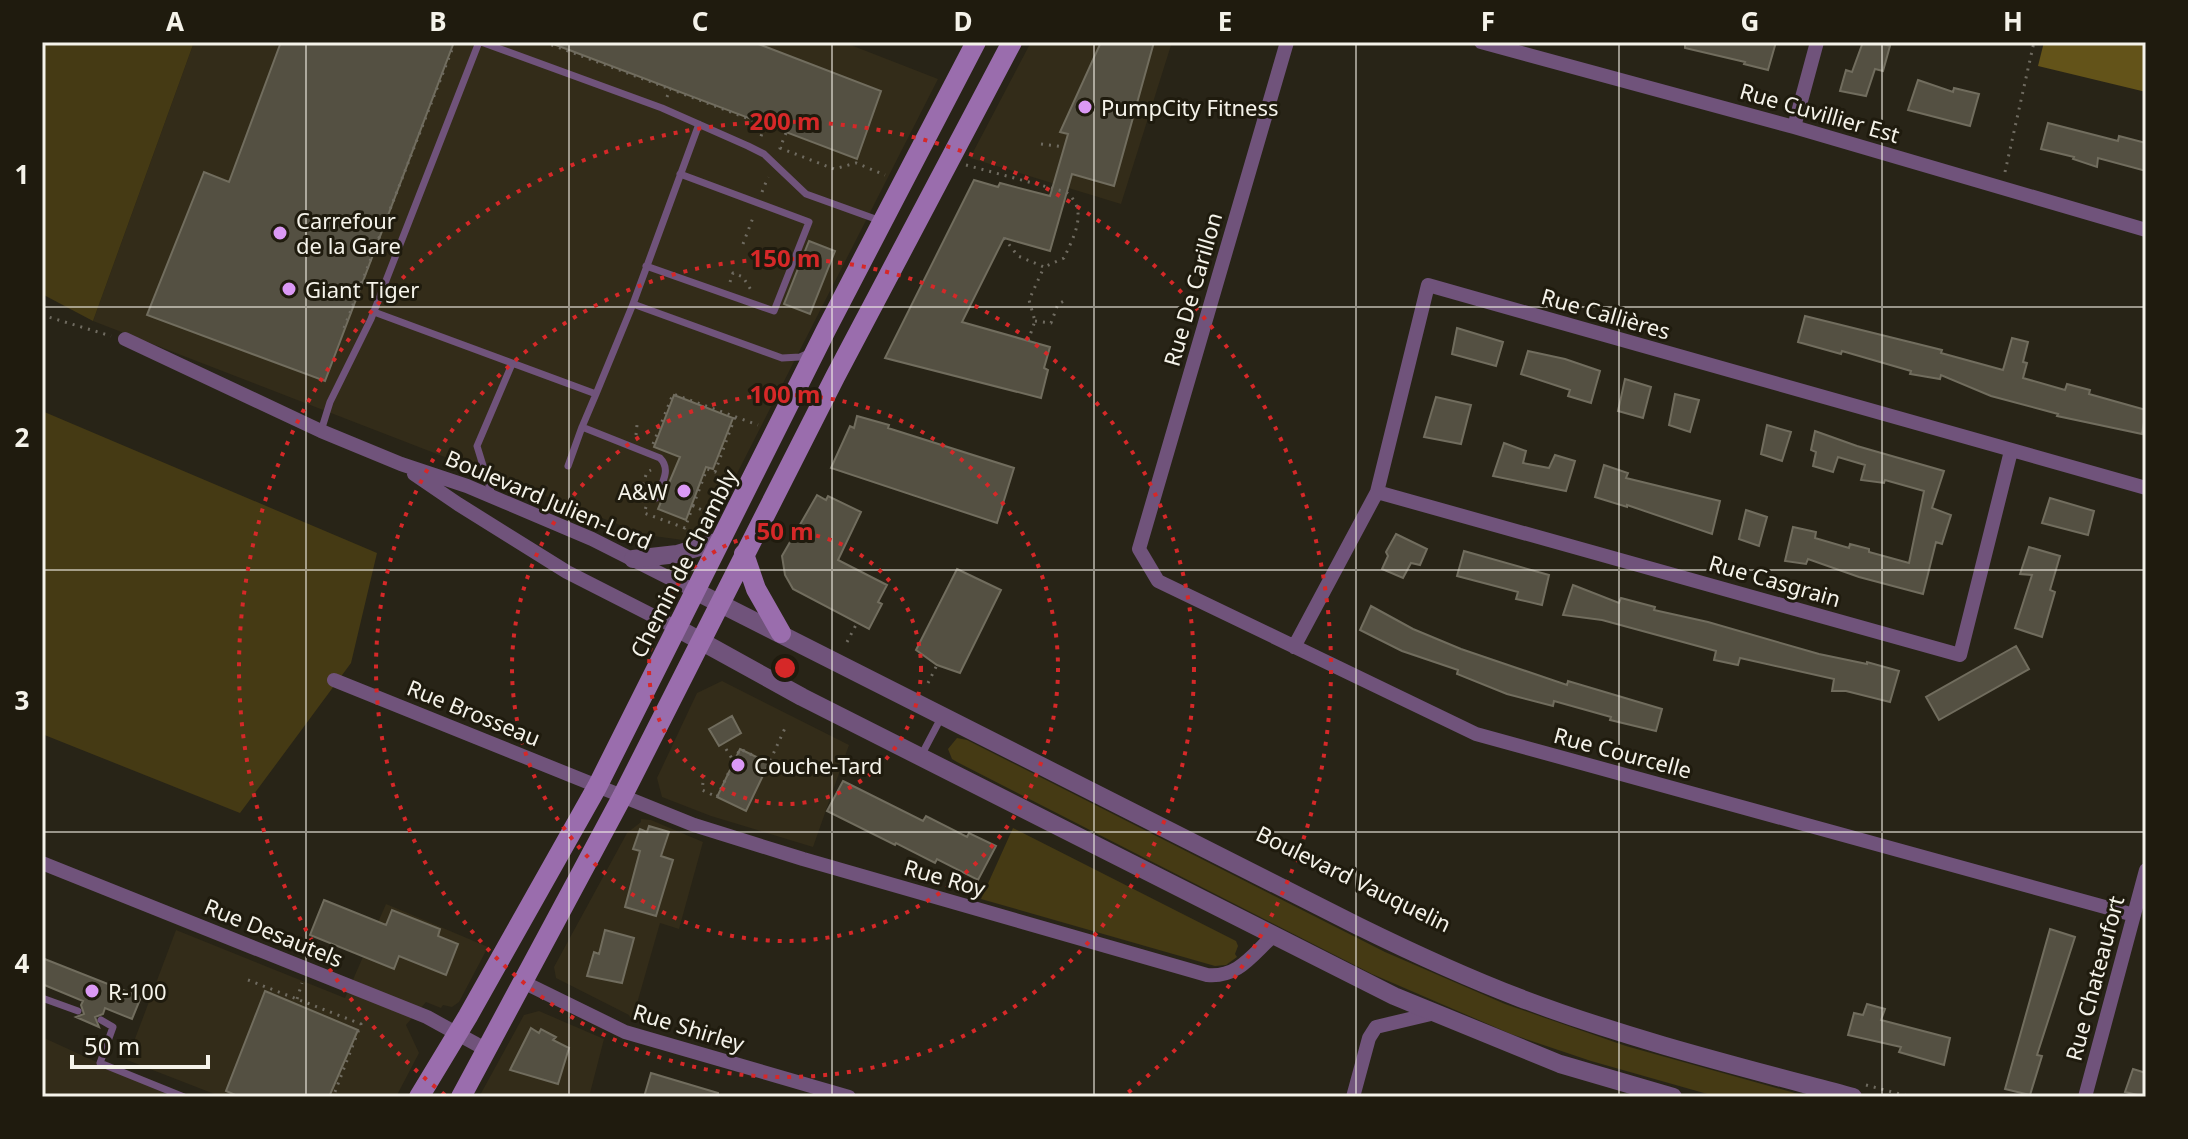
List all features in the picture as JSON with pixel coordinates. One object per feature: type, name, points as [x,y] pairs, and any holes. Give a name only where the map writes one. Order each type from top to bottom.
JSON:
[{"type":"main road","name":"Chemin de Chambly","points":[[419,1097],[597,787],[719,541],[976,42]]},
{"type":"main road","points":[[461,1097],[622,797],[744,554],[1012,42]]},
{"type":"main road","points":[[744,554],[756,589],[781,633]]},
{"type":"street","name":"Rue De Carillon","points":[[1139,549],[1287,42]]},
{"type":"street","name":"Rue Cuvillier Est","points":[[1481,42],[1794,127],[2146,230]]},
{"type":"street","points":[[1794,127],[1817,42]]},
{"type":"street","name":"Rue Callières","points":[[1294,647],[1377,492],[1428,285],[2146,488]]},
{"type":"street","name":"Boulevard Julien-Lord","points":[[125,339],[321,431],[493,497],[633,559],[720,603]]},
{"type":"street","name":"Rue Casgrain","points":[[1377,492],[1960,655],[2011,451]]},
{"type":"street","name":"Boulevard Julien-Lord","points":[[401,464],[458,504],[567,572],[700,641]]},
{"type":"street","points":[[633,559],[677,554],[719,541]]},
{"type":"street","name":"Rue Courcelle","points":[[1139,549],[1158,581],[1476,734],[2134,915]]},
{"type":"street","name":"Boulevard Vauquelin","points":[[720,603],[1358,926],[1476,981],[1616,1030],[1853,1089]]},
{"type":"street","points":[[700,641],[802,697],[1394,996],[1560,1064],[1673,1097]]},
{"type":"street","name":"Rue Brosseau","points":[[334,680],[597,787]]},
{"type":"street","name":"Rue Roy","points":[[597,787],[694,825],[803,859],[1207,975],[1229,975],[1273,936]]},
{"type":"street","name":"Rue Desautels","points":[[42,863],[427,1017],[487,1050]]},
{"type":"street","name":"Rue Chateaufort","points":[[2085,1097],[2146,870]]},
{"type":"street","name":"Rue Shirley","points":[[523,982],[625,1032],[849,1097]]},
{"type":"street","points":[[1353,1097],[1369,1038],[1376,1027],[1435,1013]]},
{"type":"lane","points":[[321,431],[330,402],[374,312],[480,42],[699,124],[764,154],[813,198],[883,221]]},
{"type":"lane","points":[[568,466],[633,304],[699,124]]},
{"type":"lane","points":[[646,266],[774,311],[809,222],[680,174]]},
{"type":"lane","points":[[633,304],[782,358],[800,357],[817,350]]},
{"type":"lane","points":[[374,312],[596,394]]},
{"type":"lane","points":[[493,497],[477,446],[512,364]]},
{"type":"lane","points":[[582,427],[660,458],[667,470],[656,498]]},
{"type":"lane","points":[[921,756],[943,715]]},
{"type":"lane","points":[[42,998],[78,1011]]},
{"type":"lane","points":[[101,1020],[113,1027],[100,1063],[184,1097]]},
{"type":"path","points":[[344,328],[455,42]]},
{"type":"path","points":[[544,42],[765,125],[760,141],[834,169],[856,163],[904,182]]},
{"type":"path","points":[[2001,188],[2034,42]]},
{"type":"path","points":[[662,108],[670,89]]},
{"type":"path","points":[[780,148],[786,133]]},
{"type":"path","points":[[1041,144],[1064,147]]},
{"type":"path","points":[[784,159],[787,150]]},
{"type":"path","points":[[964,165],[1066,192],[1075,199],[1079,208],[1075,233],[1064,258],[1044,267],[1029,300],[1035,321],[1028,341]]},
{"type":"path","points":[[760,198],[769,173]]},
{"type":"path","points":[[743,244],[752,220]]},
{"type":"path","points":[[1004,238],[1018,256],[1044,267]]},
{"type":"path","points":[[733,273],[743,277],[751,290]]},
{"type":"path","points":[[1035,321],[1051,323],[1058,304],[1064,301]]},
{"type":"path","points":[[42,315],[90,331]]},
{"type":"path","points":[[652,448],[673,394],[764,428]]},
{"type":"path","points":[[652,517],[685,528],[707,469],[715,472],[735,417]]},
{"type":"path","points":[[640,492],[647,472],[655,469]]},
{"type":"path","points":[[693,506],[718,517]]},
{"type":"path","points":[[670,523],[673,514]]},
{"type":"path","points":[[847,642],[857,623]]},
{"type":"path","points":[[928,683],[937,665]]},
{"type":"path","points":[[918,685],[931,691]]},
{"type":"path","points":[[704,775],[702,790],[717,797],[740,749],[769,763],[786,726]]},
{"type":"path","points":[[726,749],[734,762]]},
{"type":"path","points":[[248,980],[361,1024],[333,1097]]},
{"type":"path","points":[[297,999],[303,981]]},
{"type":"path","points":[[1853,1089],[1911,1097]]},
{"type":"shaded area","points":[[42,42],[194,42],[93,321],[42,294]]},
{"type":"shaded area","points":[[194,42],[843,42],[938,79],[720,507],[708,523],[683,540],[646,535],[93,321]]},
{"type":"shaded area","points":[[1031,42],[1172,42],[1121,204],[970,158]]},
{"type":"shaded area","points":[[2044,42],[2146,42],[2146,92],[2038,66]]},
{"type":"shaded area","points":[[42,411],[377,553],[351,663],[240,813],[42,734]]},
{"type":"shaded area","points":[[722,681],[849,745],[813,847],[711,816],[662,797],[657,778],[697,693]]},
{"type":"shaded area","points":[[957,738],[967,740],[1385,952],[1505,1004],[1626,1046],[1809,1097],[1718,1097],[1591,1061],[1511,1034],[1372,974],[957,762],[952,759],[948,749]]},
{"type":"shaded area","points":[[641,819],[651,820],[703,842],[679,929],[660,923],[632,1021],[629,1015],[556,978],[554,967],[627,833]]},
{"type":"shaded area","points":[[1013,828],[1236,941],[1237,957],[1226,965],[1215,966],[981,899]]},
{"type":"shaded area","points":[[386,904],[488,947],[459,1002],[452,1007],[443,1005],[441,1008],[426,1002],[406,1025],[419,1053],[396,1097],[222,1097],[127,1060],[176,930],[345,998]]},
{"type":"shaded area","points":[[539,1011],[604,1039],[589,1097],[479,1097],[524,1015]]},
{"type":"shaded area","points":[[42,1037],[173,1097],[42,1097]]},
{"type":"building","name":"Carrefour de la Gare","points":[[281,42],[454,42],[325,381],[147,315],[204,172],[229,182]]},
{"type":"building","points":[[548,42],[753,42],[881,91],[857,159]]},
{"type":"building","points":[[1101,42],[1154,42],[1114,186],[1072,174],[1050,251],[1004,238],[962,322],[1050,347],[1041,398],[885,358],[974,180],[998,187],[1000,183],[1050,196],[1068,134],[1060,132]]},
{"type":"building","points":[[1685,42],[1776,42],[1768,70],[1685,48]]},
{"type":"building","points":[[1863,42],[1890,46],[1883,71],[1875,69],[1866,96],[1840,91],[1846,70],[1852,72]]},
{"type":"building","points":[[1918,80],[1953,92],[1954,88],[1979,94],[1970,126],[1908,110]]},
{"type":"building","points":[[2048,123],[2118,141],[2119,136],[2146,143],[2146,171],[2098,158],[2097,167],[2074,157],[2041,149]]},
{"type":"building","points":[[809,241],[835,251],[810,314],[784,304]]},
{"type":"building","points":[[1805,316],[1942,350],[1941,353],[2003,370],[2012,338],[2028,342],[2023,378],[2065,390],[2067,384],[2090,390],[2089,394],[2146,410],[2142,434],[2057,416],[1991,396],[1941,375],[1940,379],[1910,374],[1911,371],[1842,351],[1841,354],[1798,342]]},
{"type":"building","points":[[1457,328],[1503,342],[1496,366],[1452,354]]},
{"type":"building","points":[[1528,351],[1600,371],[1591,403],[1568,396],[1570,390],[1521,374]]},
{"type":"building","points":[[1625,379],[1651,387],[1643,418],[1618,411]]},
{"type":"building","points":[[1675,394],[1699,400],[1690,432],[1669,425]]},
{"type":"building","points":[[674,395],[733,418],[713,469],[706,467],[686,520],[658,509],[680,457],[654,447]]},
{"type":"building","points":[[1436,397],[1471,405],[1461,444],[1424,437]]},
{"type":"building","points":[[857,416],[1014,468],[997,523],[831,468],[850,426],[854,428]]},
{"type":"building","points":[[1767,425],[1791,432],[1782,461],[1761,454]]},
{"type":"building","points":[[1815,431],[1944,471],[1932,508],[1951,515],[1942,544],[1936,542],[1923,594],[1808,559],[1806,564],[1785,561],[1793,527],[1816,532],[1815,538],[1849,548],[1850,544],[1869,549],[1869,552],[1909,563],[1924,491],[1885,480],[1884,483],[1861,480],[1865,465],[1838,457],[1833,472],[1813,466],[1816,452],[1811,450]]},
{"type":"building","points":[[1504,443],[1526,451],[1523,463],[1549,468],[1555,455],[1575,461],[1566,491],[1493,476]]},
{"type":"building","points":[[1604,465],[1628,473],[1626,478],[1720,501],[1712,534],[1595,497]]},
{"type":"building","points":[[817,495],[826,500],[828,496],[861,512],[838,560],[887,585],[878,602],[882,604],[869,629],[793,589],[785,575],[782,556]]},
{"type":"building","points":[[2050,498],[2094,511],[2088,535],[2042,523]]},
{"type":"building","points":[[1746,510],[1767,517],[1759,546],[1739,539]]},
{"type":"building","points":[[1396,534],[1427,549],[1420,565],[1411,563],[1403,578],[1382,569],[1388,556],[1386,552]]},
{"type":"building","points":[[2029,547],[2060,556],[2050,590],[2055,592],[2042,637],[2015,628],[2032,575],[2020,574]]},
{"type":"building","points":[[1464,551],[1549,575],[1542,605],[1516,599],[1518,592],[1457,576]]},
{"type":"building","points":[[957,569],[1001,590],[960,673],[937,665],[916,650]]},
{"type":"building","points":[[1573,585],[1619,603],[1621,598],[1655,607],[1654,610],[1819,654],[1899,671],[1890,702],[1846,691],[1832,691],[1834,679],[1740,658],[1738,665],[1714,660],[1716,651],[1602,620],[1563,615]]},
{"type":"building","points":[[1371,606],[1413,629],[1461,649],[1567,685],[1568,681],[1662,709],[1656,731],[1610,720],[1611,717],[1554,701],[1553,706],[1507,694],[1457,674],[1458,670],[1402,651],[1360,630]]},
{"type":"building","points":[[2016,646],[2029,669],[1939,720],[1926,697]]},
{"type":"building","points":[[732,716],[741,733],[719,746],[709,729]]},
{"type":"building","points":[[740,749],[769,763],[746,811],[717,797]]},
{"type":"building","points":[[843,781],[923,821],[926,816],[967,837],[969,833],[996,846],[978,880],[937,859],[935,863],[895,845],[827,811]]},
{"type":"building","points":[[649,826],[669,832],[661,856],[673,860],[656,916],[625,907],[640,851],[633,849],[640,829],[647,832]]},
{"type":"building","points":[[324,900],[386,925],[392,910],[440,929],[438,936],[458,944],[446,975],[399,956],[394,969],[310,935]]},
{"type":"building","points":[[2050,929],[2075,937],[2037,1055],[2042,1056],[2030,1095],[2005,1089]]},
{"type":"building","points":[[605,930],[634,938],[622,983],[587,976],[594,952],[599,954]]},
{"type":"building","name":"R-100","points":[[42,958],[141,997],[132,1019],[105,1008],[103,1014],[95,1017],[99,1027],[76,1017],[84,1014],[83,1001],[42,984]]},
{"type":"building","points":[[265,991],[358,1030],[329,1097],[240,1097],[226,1091]]},
{"type":"building","points":[[1867,1004],[1885,1009],[1881,1020],[1950,1038],[1944,1065],[1899,1052],[1901,1047],[1848,1035],[1854,1013],[1863,1015]]},
{"type":"building","points":[[531,1028],[539,1033],[541,1029],[569,1048],[558,1084],[510,1070]]},
{"type":"building","points":[[2133,1069],[2146,1073],[2146,1097],[2125,1092]]},
{"type":"building","points":[[651,1073],[718,1093],[718,1097],[644,1097]]},
{"type":"place","name":"PumpCity Fitness","points":[[1085,107]]},
{"type":"place","name":"Carrefour de la Gare","points":[[280,233]]},
{"type":"place","name":"Giant Tiger","points":[[289,289]]},
{"type":"place","name":"A&W","points":[[684,491]]},
{"type":"place","name":"Couche-Tard","points":[[738,765]]},
{"type":"place","name":"R-100","points":[[92,991]]}]
